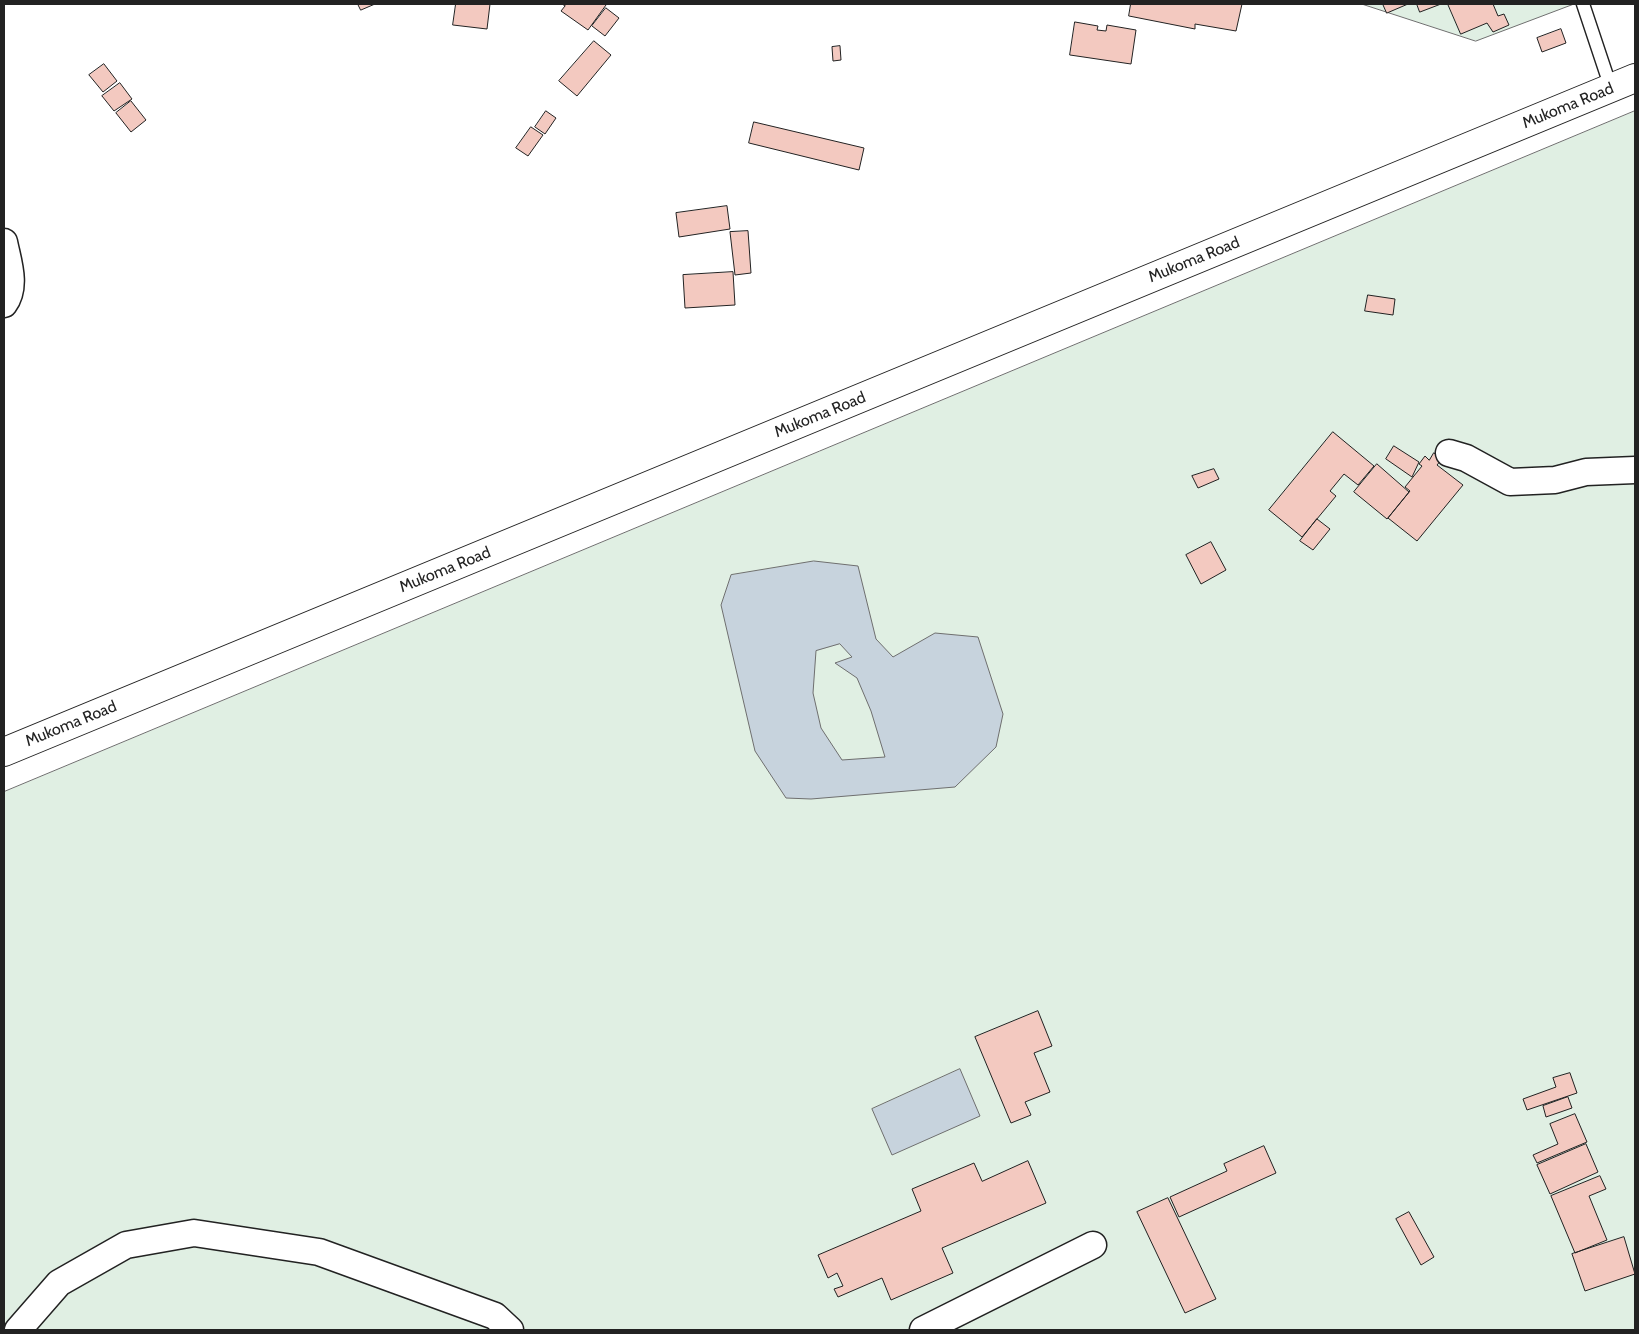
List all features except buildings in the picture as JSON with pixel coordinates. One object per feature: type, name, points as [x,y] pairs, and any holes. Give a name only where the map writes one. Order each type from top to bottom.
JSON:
[{"type":"street","name":"Mukoma Road","points":[[4,752],[1623,83]]},
{"type":"street","points":[[4,242],[12,282],[4,304]]},
{"type":"street","points":[[1449,453],[1466,458],[1510,482],[1555,480],[1586,472],[1635,470]]},
{"type":"street","points":[[18,1330],[59,1283],[126,1245],[194,1233],[320,1252],[495,1316],[510,1330]]},
{"type":"street","points":[[923,1330],[1093,1244]]},
{"type":"lane","points":[[1583,4],[1623,83]]},
{"type":"green space","points":[[1362,4],[1574,4],[1476,41]]},
{"type":"green space","points":[[1635,111],[1635,1330],[4,1330],[4,792]]},
{"type":"shaded area","points":[[814,561],[858,566],[876,639],[893,657],[935,633],[978,637],[1003,714],[996,747],[955,787],[811,799],[786,798],[755,751],[721,605],[731,575]],"holes":[[[840,644],[852,657],[835,663],[857,678],[871,711],[885,757],[842,760],[821,728],[813,693],[816,651]]]},
{"type":"shaded area","points":[[960,1069],[980,1116],[892,1155],[872,1109]]}]
